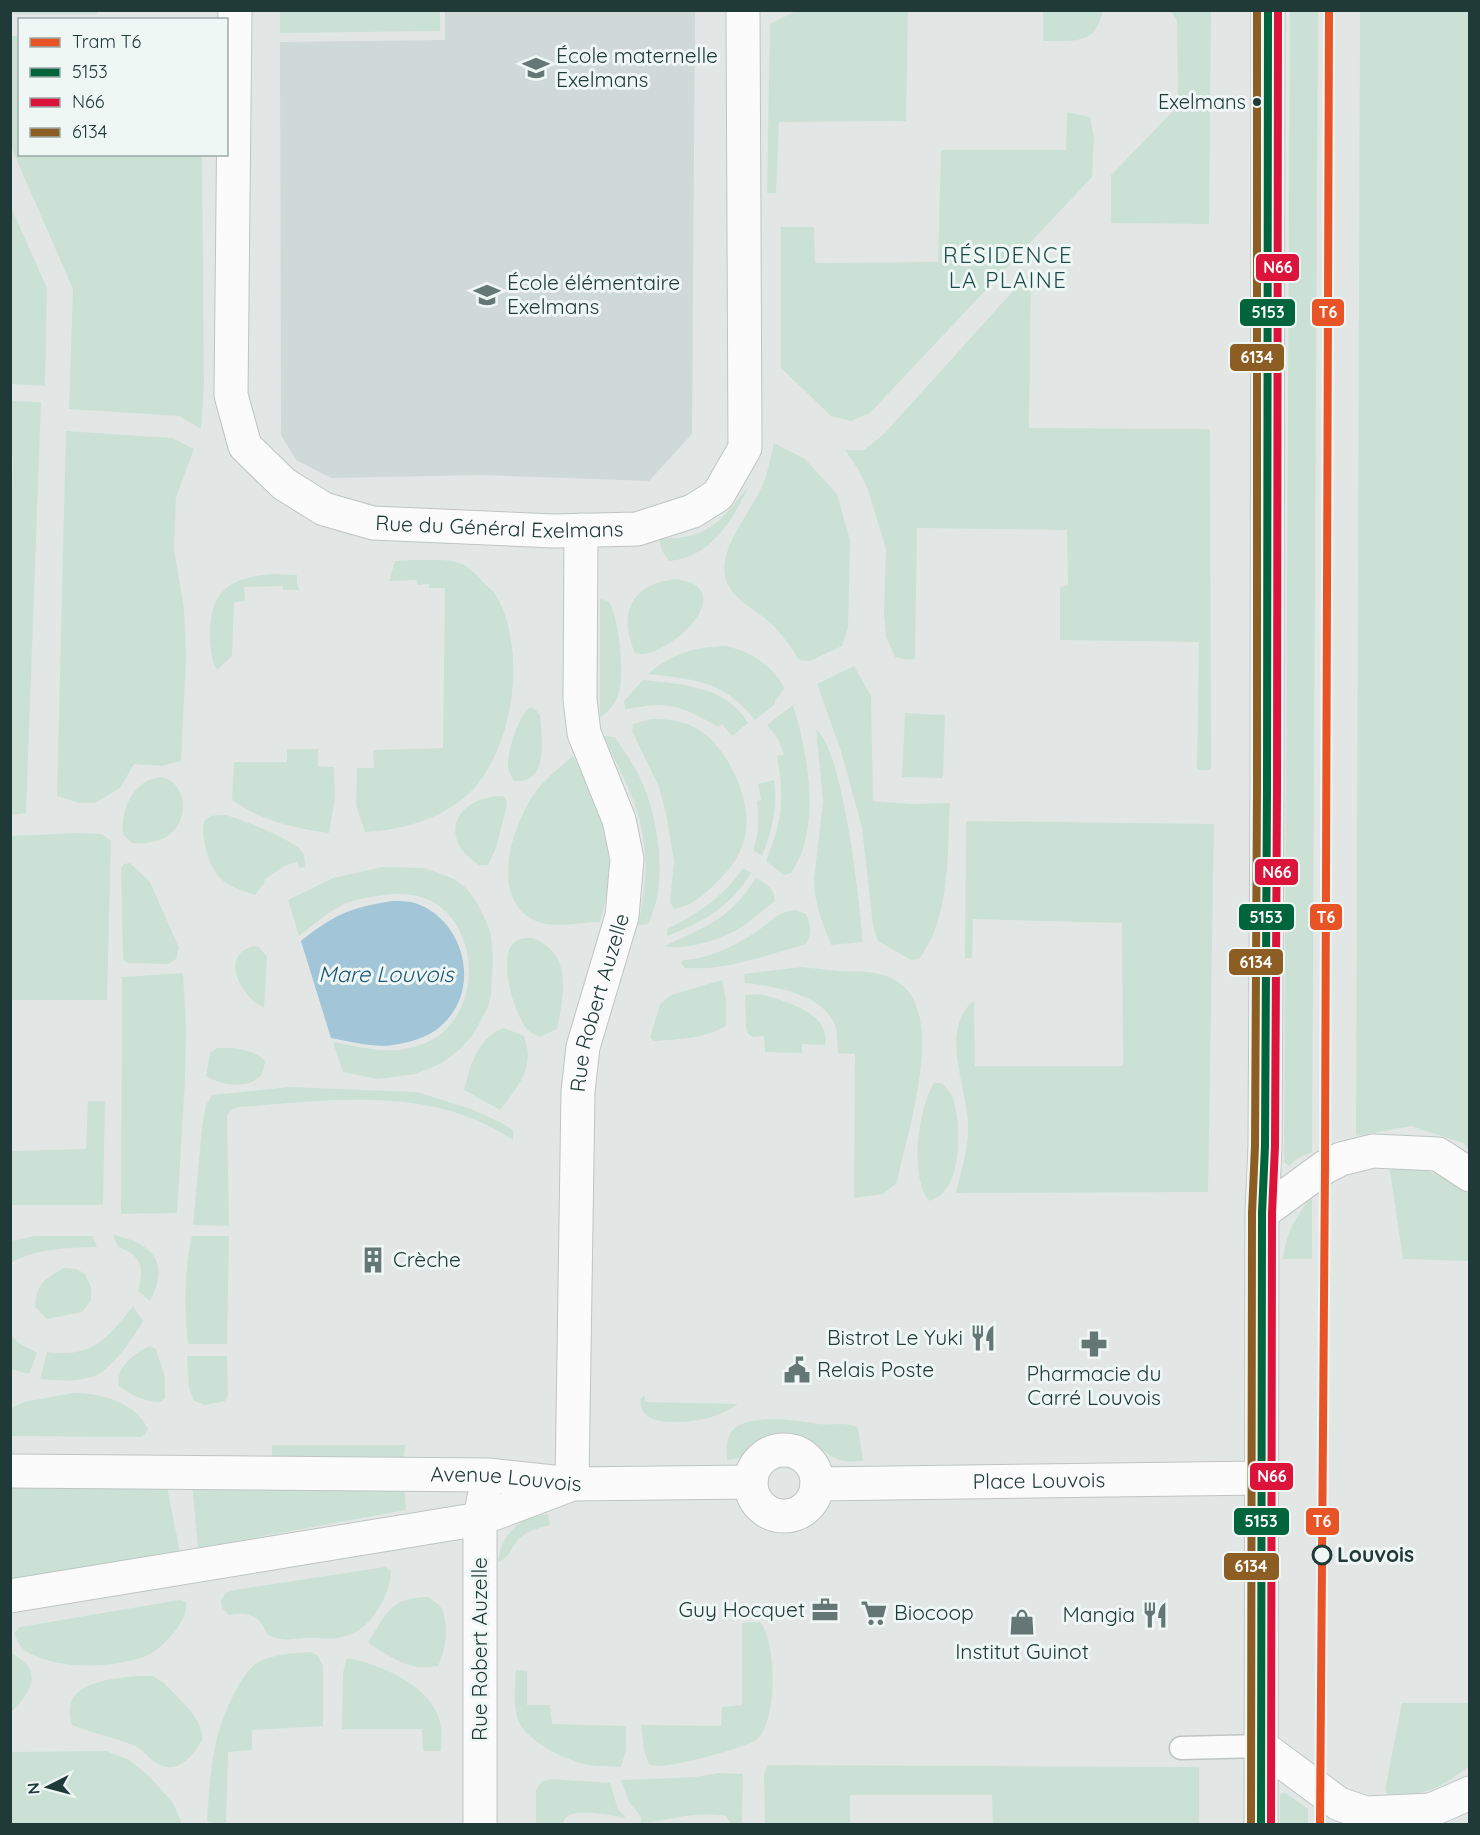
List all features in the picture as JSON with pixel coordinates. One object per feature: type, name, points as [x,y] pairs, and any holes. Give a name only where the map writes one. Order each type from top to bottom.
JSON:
[{"type":"street","name":"Rue du Général Exelmans","points":[[235,10],[231,395],[245,446],[284,484],[324,509],[373,523],[581,530],[637,529],[693,511],[718,495],[745,448],[743,10]]},
{"type":"street","points":[[1261,1824],[1262,1213],[1265,1146],[1267,789],[1268,10]]},
{"type":"street","name":"Rue Robert Auzelle","points":[[572,1484],[578,1091],[583,1047],[622,916],[627,859],[619,820],[584,733],[580,699],[581,530]]},
{"type":"street","points":[[1262,1213],[1326,1167],[1341,1159],[1373,1151],[1438,1154],[1470,1175]]},
{"type":"street","points":[[785,1449],[805,1456],[816,1474],[817,1484],[815,1496],[809,1505],[789,1516],[767,1511],[758,1503],[751,1482],[757,1462],[775,1451],[785,1449]]},
{"type":"street","name":"Avenue Louvois","points":[[10,1471],[488,1475],[572,1484]]},
{"type":"street","name":"Rue Robert Auzelle","points":[[480,1824],[480,1519],[488,1475]]},
{"type":"street","name":"Place Louvois","points":[[817,1484],[1262,1478]]},
{"type":"street","points":[[572,1484],[751,1482]]},
{"type":"street","name":"Avenue Louvois","points":[[10,1596],[480,1519],[572,1484]]},
{"type":"street","points":[[1261,1746],[1339,1804],[1366,1814],[1431,1810],[1470,1793]]},
{"type":"lane","points":[[1181,1748],[1261,1746]]},
{"type":"shaded area","name":"École élémentaire Exelmans","points":[[445,11],[695,11],[692,434],[649,481],[481,475],[331,478],[296,460],[281,435],[280,42],[445,40]]},
{"type":"green space","points":[[11,10],[97,10],[97,14],[11,14]]},
{"type":"green space","points":[[1043,10],[1103,11],[1099,23],[1088,36],[1073,41],[1043,41]]},
{"type":"green space","points":[[1318,10],[1312,1152],[1298,1158],[1289,1166],[1284,1162],[1290,11]]},
{"type":"green space","points":[[280,11],[440,11],[440,31],[280,33]]},
{"type":"green space","points":[[796,11],[908,11],[906,121],[779,122],[776,193],[767,193],[770,24]]},
{"type":"green space","points":[[1170,11],[1211,11],[1209,224],[1111,223],[1111,175],[1178,106],[1177,20]]},
{"type":"green space","points":[[1360,11],[1469,11],[1469,1149],[1463,1143],[1411,1126],[1356,1136]]},
{"type":"green space","points":[[11,36],[18,36],[18,156],[202,156],[204,386],[201,429],[179,416],[69,409],[73,289],[11,147]]},
{"type":"green space","points":[[1067,112],[1090,117],[1094,137],[1092,177],[870,413],[851,421],[831,416],[781,368],[781,227],[814,227],[815,263],[938,262],[941,150],[1066,150]]},
{"type":"green space","points":[[11,207],[47,288],[45,386],[11,384]]},
{"type":"green space","points":[[1031,271],[1029,428],[1210,429],[1211,770],[1197,770],[1199,642],[1060,640],[1060,587],[1068,585],[1067,530],[917,528],[915,659],[895,657],[886,637],[884,613],[886,549],[868,490],[845,450],[864,450],[884,434]]},
{"type":"green space","points":[[11,401],[41,402],[26,813],[11,815],[10,552],[13,457],[11,456]]},
{"type":"green space","points":[[66,431],[172,438],[194,449],[176,497],[174,549],[184,609],[186,658],[181,761],[162,766],[134,764],[120,788],[95,803],[80,803],[57,796]]},
{"type":"green space","points":[[774,443],[805,459],[837,494],[850,540],[848,628],[842,646],[810,661],[799,660],[776,629],[736,596],[726,578],[725,564],[728,549],[765,479]]},
{"type":"green space","points":[[749,486],[728,523],[709,545],[697,553],[669,561],[662,551],[659,539],[691,536],[702,532],[721,519]]},
{"type":"green space","points":[[444,560],[462,564],[468,567],[495,594],[507,620],[512,644],[512,695],[507,721],[489,767],[465,797],[440,814],[411,825],[365,832],[356,805],[357,768],[374,768],[373,750],[443,748],[445,588],[429,588],[429,584],[418,585],[417,580],[389,581],[395,561]]},
{"type":"green space","points":[[271,574],[297,575],[299,590],[283,590],[283,586],[244,587],[245,601],[234,602],[232,656],[217,670],[212,659],[210,623],[217,599],[223,591],[242,579]]},
{"type":"green space","points":[[677,579],[698,587],[703,597],[701,609],[684,632],[671,642],[658,650],[645,654],[635,653],[628,625],[632,602],[649,586]]},
{"type":"green space","points":[[600,599],[608,601],[615,618],[620,643],[621,680],[613,705],[600,717]]},
{"type":"green space","points":[[726,646],[760,661],[774,673],[785,688],[775,704],[755,720],[732,697],[720,689],[681,678],[648,674],[684,652]]},
{"type":"green space","points":[[854,666],[871,696],[873,801],[912,804],[950,803],[942,905],[929,943],[919,959],[911,960],[878,941],[873,926],[862,828],[841,751],[817,684]]},
{"type":"green space","points":[[643,680],[672,683],[716,694],[728,701],[748,723],[732,736],[722,724],[718,727],[697,715],[675,707],[655,705],[625,709],[624,701]]},
{"type":"green space","points":[[793,705],[807,767],[809,813],[807,835],[801,855],[791,873],[784,875],[766,861],[779,822],[781,785],[777,756],[784,755],[778,739],[767,725]]},
{"type":"green space","points":[[530,707],[540,715],[541,758],[533,776],[525,780],[514,781],[508,767],[509,753],[521,718]]},
{"type":"green space","points":[[905,713],[945,715],[943,778],[902,777]]},
{"type":"green space","points":[[651,719],[674,720],[690,725],[717,746],[734,773],[745,803],[747,817],[742,847],[730,868],[700,897],[685,906],[674,909],[670,902],[674,861],[666,814],[659,787],[632,731],[633,724]]},
{"type":"green space","points":[[816,729],[826,742],[842,795],[854,863],[863,942],[831,945],[818,910],[814,879],[823,801]]},
{"type":"green space","points":[[604,736],[615,737],[631,761],[652,810],[660,870],[654,908],[648,924],[638,925],[645,871],[644,845],[639,818],[632,797]]},
{"type":"green space","points":[[287,749],[318,749],[318,766],[334,767],[335,798],[329,833],[278,822],[255,813],[232,800],[234,762],[287,762]]},
{"type":"green space","points":[[573,756],[594,799],[604,829],[609,860],[607,894],[600,922],[550,925],[536,921],[521,910],[512,896],[508,879],[509,860],[513,840],[527,805],[545,781]]},
{"type":"green space","points":[[162,777],[169,780],[180,791],[183,806],[180,821],[172,832],[162,839],[150,843],[132,843],[123,835],[124,816],[131,797],[144,783]]},
{"type":"green space","points":[[774,780],[773,819],[762,856],[753,850],[758,826],[757,801],[761,800],[758,784]]},
{"type":"green space","points":[[503,796],[507,805],[496,848],[488,865],[479,865],[466,854],[458,843],[455,831],[457,820],[473,803]]},
{"type":"green space","points":[[211,816],[232,817],[286,840],[302,851],[305,867],[299,868],[297,862],[284,866],[264,880],[265,882],[255,895],[230,885],[217,875],[206,849],[203,834],[204,821]]},
{"type":"green space","points":[[966,821],[1214,824],[1208,1192],[956,1193],[968,1134],[968,1117],[956,1046],[957,1029],[963,1014],[974,1000],[975,1066],[1123,1066],[1122,923],[973,919],[972,958],[965,958]]},
{"type":"green space","points":[[102,834],[111,841],[107,1000],[11,1000],[11,836]]},
{"type":"green space","points":[[130,863],[150,882],[179,948],[176,959],[168,964],[128,963],[123,960],[121,868],[124,864]]},
{"type":"green space","points":[[383,867],[425,868],[454,879],[466,888],[476,901],[487,923],[491,935],[493,959],[488,1007],[473,1035],[459,1050],[442,1063],[416,1074],[378,1079],[343,1072],[333,1042],[378,1050],[400,1050],[423,1044],[440,1034],[453,1021],[468,985],[469,966],[466,946],[458,928],[447,913],[434,902],[418,896],[392,894],[344,904],[299,936],[288,900],[333,878]]},
{"type":"green space","points":[[743,868],[751,873],[734,896],[704,919],[667,936],[667,929],[709,904],[727,888]]},
{"type":"green space","points":[[756,878],[772,890],[774,902],[745,925],[700,944],[681,947],[665,946],[705,927],[726,913]]},
{"type":"green space","points":[[796,910],[806,914],[809,922],[810,933],[806,944],[731,965],[685,968],[681,963],[683,960],[702,957],[730,947],[779,915]]},
{"type":"green space","points":[[532,938],[545,945],[554,954],[563,976],[562,1002],[557,1029],[540,1037],[529,1031],[517,1011],[512,998],[507,969],[507,957],[511,946],[520,939]]},
{"type":"green space","points":[[254,946],[259,947],[267,957],[264,1008],[255,1003],[241,986],[235,967],[237,958],[243,951]]},
{"type":"green space","points":[[802,967],[866,972],[886,976],[910,994],[919,1016],[922,1043],[915,1104],[897,1183],[883,1194],[854,1198],[855,1054],[838,1053],[835,1025],[829,1014],[809,999],[783,989],[745,983],[744,974]]},
{"type":"green space","points":[[183,973],[186,1028],[185,1081],[177,1213],[121,1214],[122,977]]},
{"type":"green space","points":[[722,980],[726,999],[726,1026],[709,1034],[691,1038],[654,1041],[650,1038],[660,1004],[671,995]]},
{"type":"green space","points":[[761,994],[793,1005],[814,1016],[821,1024],[825,1034],[825,1045],[802,1044],[802,1053],[765,1052],[764,1036],[753,1037],[748,1034],[746,1027],[745,995]]},
{"type":"green space","points":[[504,1028],[524,1036],[528,1058],[519,1084],[500,1110],[464,1090],[476,1053],[481,1045],[495,1032]]},
{"type":"green space","points":[[217,1048],[249,1051],[255,1054],[265,1061],[262,1074],[250,1083],[242,1084],[227,1084],[206,1076],[210,1053]]},
{"type":"green space","points":[[934,1083],[942,1083],[953,1098],[956,1109],[958,1148],[949,1185],[941,1195],[929,1201],[919,1175],[918,1142],[928,1094]]},
{"type":"green space","points":[[289,1087],[417,1092],[471,1109],[500,1122],[513,1130],[513,1140],[481,1122],[448,1110],[414,1103],[344,1100],[238,1107],[227,1115],[229,1226],[193,1225],[202,1127],[206,1105],[212,1095]]},
{"type":"green space","points":[[88,1101],[105,1101],[103,1205],[11,1205],[11,1151],[86,1149]]},
{"type":"green space","points":[[1389,1165],[1400,1165],[1431,1172],[1469,1192],[1469,1261],[1403,1259]]},
{"type":"green space","points":[[1312,1197],[1312,1259],[1283,1259],[1292,1226]]},
{"type":"green space","points":[[113,1235],[138,1243],[154,1256],[159,1275],[150,1301],[138,1291],[141,1276],[140,1264],[133,1254],[118,1247]]},
{"type":"green space","points":[[35,1236],[93,1236],[97,1247],[31,1254],[11,1263],[11,1241]]},
{"type":"green space","points":[[192,1236],[229,1236],[227,1344],[188,1344],[187,1263]]},
{"type":"green space","points":[[64,1268],[77,1269],[85,1274],[91,1287],[91,1300],[82,1312],[47,1319],[35,1307],[38,1292],[47,1279]]},
{"type":"green space","points":[[133,1306],[143,1321],[123,1351],[103,1371],[97,1375],[77,1380],[40,1379],[47,1352],[76,1352],[98,1344]]},
{"type":"green space","points":[[11,1334],[17,1342],[37,1353],[29,1374],[11,1369]]},
{"type":"green space","points":[[150,1346],[156,1349],[165,1377],[165,1398],[160,1402],[138,1397],[119,1386],[123,1367],[138,1353]]},
{"type":"green space","points":[[187,1356],[227,1356],[228,1395],[225,1401],[205,1405],[194,1401],[189,1388]]},
{"type":"green space","points":[[73,1393],[105,1397],[126,1406],[135,1412],[148,1429],[145,1435],[140,1437],[11,1436],[11,1408],[24,1402]]},
{"type":"green space","points":[[645,1395],[645,1402],[738,1404],[709,1418],[684,1422],[658,1421],[648,1416],[642,1409],[641,1398]]},
{"type":"green space","points":[[770,1419],[854,1426],[858,1428],[863,1461],[838,1460],[805,1437],[790,1433],[767,1439],[749,1453],[727,1460],[728,1439],[731,1432],[742,1424]]},
{"type":"green space","points":[[272,1445],[405,1445],[404,1457],[272,1456]]},
{"type":"green space","points":[[166,1482],[180,1552],[11,1582],[11,1483]]},
{"type":"green space","points":[[192,1483],[404,1483],[406,1510],[198,1548]]},
{"type":"green space","points":[[548,1514],[550,1525],[525,1534],[508,1555],[498,1562],[503,1543],[514,1528],[529,1518]]},
{"type":"green space","points":[[385,1567],[391,1570],[390,1579],[378,1610],[364,1627],[341,1637],[280,1639],[268,1635],[261,1623],[253,1616],[229,1615],[222,1608],[221,1600],[226,1593],[234,1590]]},
{"type":"green space","points":[[428,1597],[440,1606],[445,1619],[445,1644],[438,1666],[409,1665],[368,1643],[385,1616],[397,1604],[405,1600]]},
{"type":"green space","points":[[180,1600],[186,1602],[185,1612],[178,1627],[168,1639],[148,1655],[120,1663],[87,1666],[54,1662],[25,1650],[14,1633],[20,1627]]},
{"type":"green space","points":[[760,1622],[770,1646],[773,1682],[768,1717],[763,1731],[756,1740],[724,1752],[692,1760],[657,1766],[649,1764],[644,1750],[641,1725],[721,1726],[722,1707],[742,1705],[742,1623]]},
{"type":"green space","points":[[11,1652],[27,1665],[32,1677],[25,1697],[11,1712]]},
{"type":"green space","points":[[311,1652],[317,1655],[323,1666],[323,1726],[252,1730],[252,1750],[228,1752],[226,1824],[207,1821],[211,1771],[217,1739],[227,1708],[242,1680],[253,1666],[263,1660],[283,1654]]},
{"type":"green space","points":[[347,1658],[389,1671],[427,1698],[440,1722],[441,1751],[423,1751],[422,1729],[342,1729],[343,1673]]},
{"type":"green space","points":[[516,1670],[527,1671],[527,1705],[550,1705],[552,1724],[626,1726],[626,1750],[621,1767],[592,1766],[579,1762],[546,1748],[528,1734],[517,1717]]},
{"type":"green space","points":[[153,1676],[164,1683],[191,1711],[199,1724],[203,1738],[183,1763],[169,1767],[161,1766],[135,1746],[72,1725],[70,1711],[72,1700],[79,1692],[100,1682]]},
{"type":"green space","points":[[1402,1703],[1469,1703],[1469,1766],[1450,1780],[1432,1789],[1402,1796],[1389,1796],[1385,1790]]},
{"type":"green space","points":[[106,1751],[129,1760],[149,1776],[173,1803],[182,1824],[11,1824],[11,1752]]},
{"type":"green space","points":[[768,1765],[1199,1767],[1199,1824],[993,1824],[992,1795],[850,1795],[850,1824],[765,1824],[764,1774]]},
{"type":"green space","points":[[719,1773],[743,1774],[742,1824],[731,1824],[726,1816],[714,1815],[641,1823],[641,1817],[629,1802],[621,1780],[695,1777]]},
{"type":"green space","points":[[551,1779],[610,1783],[618,1809],[626,1818],[580,1813],[572,1814],[563,1824],[536,1824],[536,1790],[541,1782]]},
{"type":"green space","points":[[1286,1793],[1308,1809],[1308,1824],[1280,1824],[1280,1794]]},
{"type":"water","name":"Mare Louvois","points":[[392,901],[415,903],[432,911],[445,923],[455,938],[462,955],[464,973],[462,991],[456,1008],[435,1031],[405,1043],[374,1045],[331,1038],[301,941],[333,918],[354,909]]},
{"type":"tram line","name":"T6","points":[[1320,1824],[1329,10]]},
{"type":"transit line","name":"6134","points":[[1251,1824],[1252,1213],[1255,1146],[1257,789],[1257,10]]},
{"type":"transit line","name":"5153","points":[[1261,1824],[1262,1213],[1265,1146],[1267,789],[1268,10]]},
{"type":"transit line","name":"N66","points":[[1271,1824],[1272,1213],[1275,1146],[1277,789],[1278,10]]},
{"type":"place","name":"École maternelle Exelmans","points":[[536,68]]},
{"type":"place","name":"Exelmans","points":[[1257,102]]},
{"type":"place","name":"École élémentaire Exelmans","points":[[487,295]]},
{"type":"place","name":"Crèche","points":[[373,1260]]},
{"type":"place","name":"Bistrot Le Yuki","points":[[983,1338]]},
{"type":"place","name":"Pharmacie du Carré Louvois","points":[[1094,1344]]},
{"type":"place","name":"Relais Poste","points":[[797,1370]]},
{"type":"place","name":"Louvois","points":[[1322,1555]]},
{"type":"place","name":"Guy Hocquet","points":[[825,1610]]},
{"type":"place","name":"Biocoop","points":[[874,1613]]},
{"type":"place","name":"Mangia","points":[[1155,1615]]},
{"type":"place","name":"Institut Guinot","points":[[1022,1622]]},
{"type":"district","name":"RÉSIDENCE LA PLAINE","points":[[1008,268]]}]
